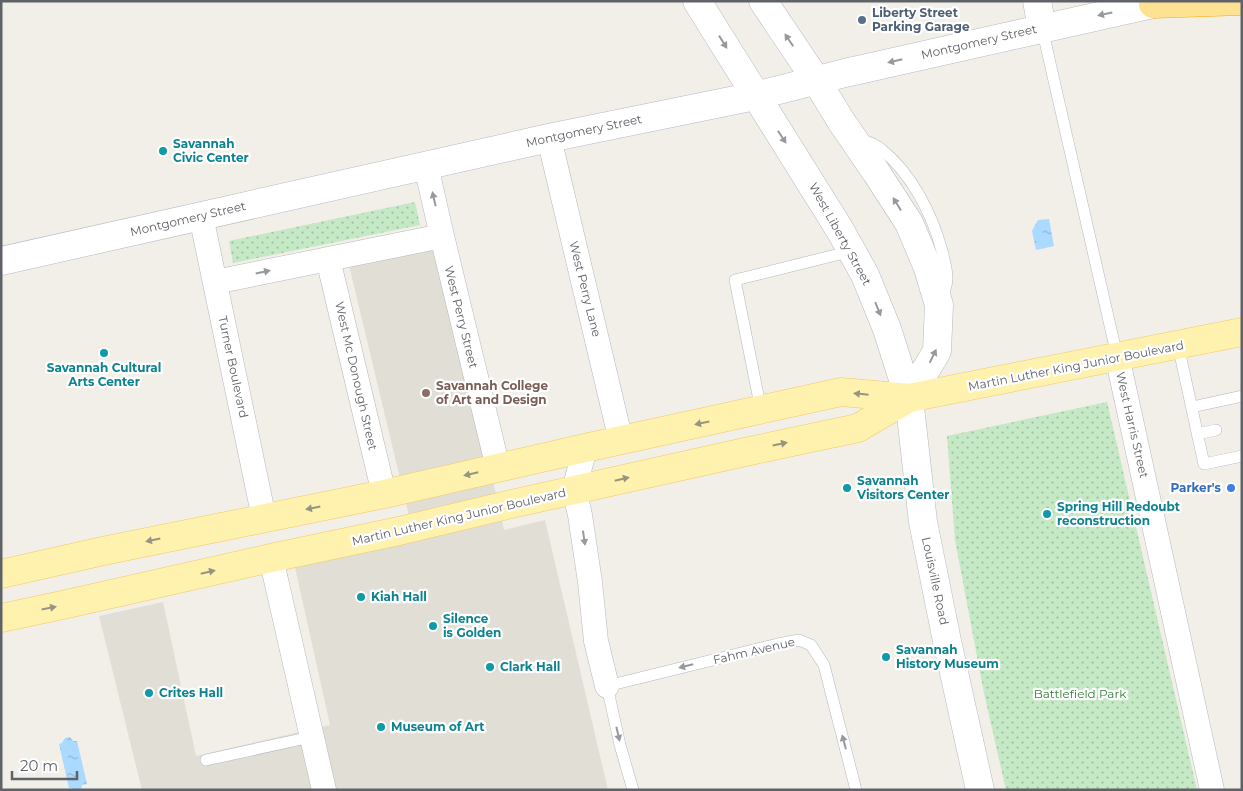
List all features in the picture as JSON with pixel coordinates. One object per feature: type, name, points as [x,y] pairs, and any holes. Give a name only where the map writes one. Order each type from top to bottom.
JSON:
[{"type":"highway","points":[[1159,3],[1242,1]]},
{"type":"main road","name":"West Liberty Street","points":[[697,1],[799,162],[865,275],[887,329],[909,398]]},
{"type":"main road","points":[[763,1],[909,223],[928,268],[939,305],[937,351],[909,398]]},
{"type":"main road","name":"West Harris Street","points":[[1037,1],[1042,28]]},
{"type":"main road","name":"Montgomery Street","points":[[1,261],[548,138],[756,96],[816,80],[1159,3]]},
{"type":"main road","name":"Martin Luther King Junior Boulevard","points":[[1,574],[103,551],[384,494],[841,392],[909,398],[1242,332]]},
{"type":"main road","name":"Martin Luther King Junior Boulevard","points":[[1,618],[858,428],[909,398]]},
{"type":"main road","name":"Louisville Road","points":[[909,398],[923,522],[980,790]]},
{"type":"street","name":"West Perry Lane","points":[[548,138],[621,441]]},
{"type":"street","name":"West Perry Street","points":[[426,166],[498,468]]},
{"type":"street","name":"Turner Boulevard","points":[[201,216],[264,518]]},
{"type":"street","points":[[216,282],[442,236]]},
{"type":"street","name":"West Mc Donough Street","points":[[328,259],[384,494]]},
{"type":"street","name":"West Harris Street","points":[[1117,356],[1212,790]]},
{"type":"street","points":[[585,448],[574,490],[580,515],[590,582],[596,641],[607,686]]},
{"type":"street","points":[[271,558],[324,790]]},
{"type":"lane","name":"West Harris Street","points":[[1042,28],[1117,356]]},
{"type":"lane","points":[[762,410],[734,280],[852,251]]},
{"type":"lane","points":[[1178,345],[1204,464],[1242,456]]},
{"type":"lane","points":[[1192,407],[1242,396]]},
{"type":"lane","points":[[1197,434],[1216,430]]},
{"type":"lane","name":"Fahm Avenue","points":[[607,686],[778,644],[799,640],[811,645],[824,665],[856,790]]},
{"type":"lane","points":[[607,686],[620,745],[633,790]]},
{"type":"lane","points":[[206,760],[311,737]]},
{"type":"shaded area","name":"Savannah College of Art and Design","points":[[440,245],[504,530],[545,520],[608,790],[142,790],[99,616],[163,602],[196,756],[330,725],[294,563],[414,537],[349,265]]},
{"type":"green space","points":[[415,202],[420,225],[233,263],[229,241]]},
{"type":"green space","name":"Battlefield Park","points":[[1107,402],[1197,790],[1006,790],[984,693],[955,540],[947,436]]},
{"type":"water","points":[[1049,219],[1054,246],[1036,250],[1032,231],[1038,220]]},
{"type":"water","points":[[70,737],[73,741],[77,741],[87,784],[82,785],[81,790],[69,788],[59,744],[65,738]]},
{"type":"place","name":"Liberty Street Parking Garage","points":[[862,20]]},
{"type":"place","name":"Savannah Civic Center","points":[[163,151]]},
{"type":"place","name":"Savannah Cultural Arts Center","points":[[104,353]]},
{"type":"place","name":"Savannah College of Art and Design","points":[[426,393]]},
{"type":"place","name":"Savannah Visitors Center","points":[[847,488]]},
{"type":"place","name":"Parker's","points":[[1231,488]]},
{"type":"place","name":"Spring Hill Redoubt reconstruction","points":[[1047,514]]},
{"type":"place","name":"Kiah Hall","points":[[361,597]]},
{"type":"place","name":"Silence is Golden","points":[[433,626]]},
{"type":"place","name":"Savannah History Museum","points":[[886,657]]},
{"type":"place","name":"Clark Hall","points":[[490,667]]},
{"type":"place","name":"Crites Hall","points":[[149,693]]},
{"type":"place","name":"Museum of Art","points":[[381,727]]}]
